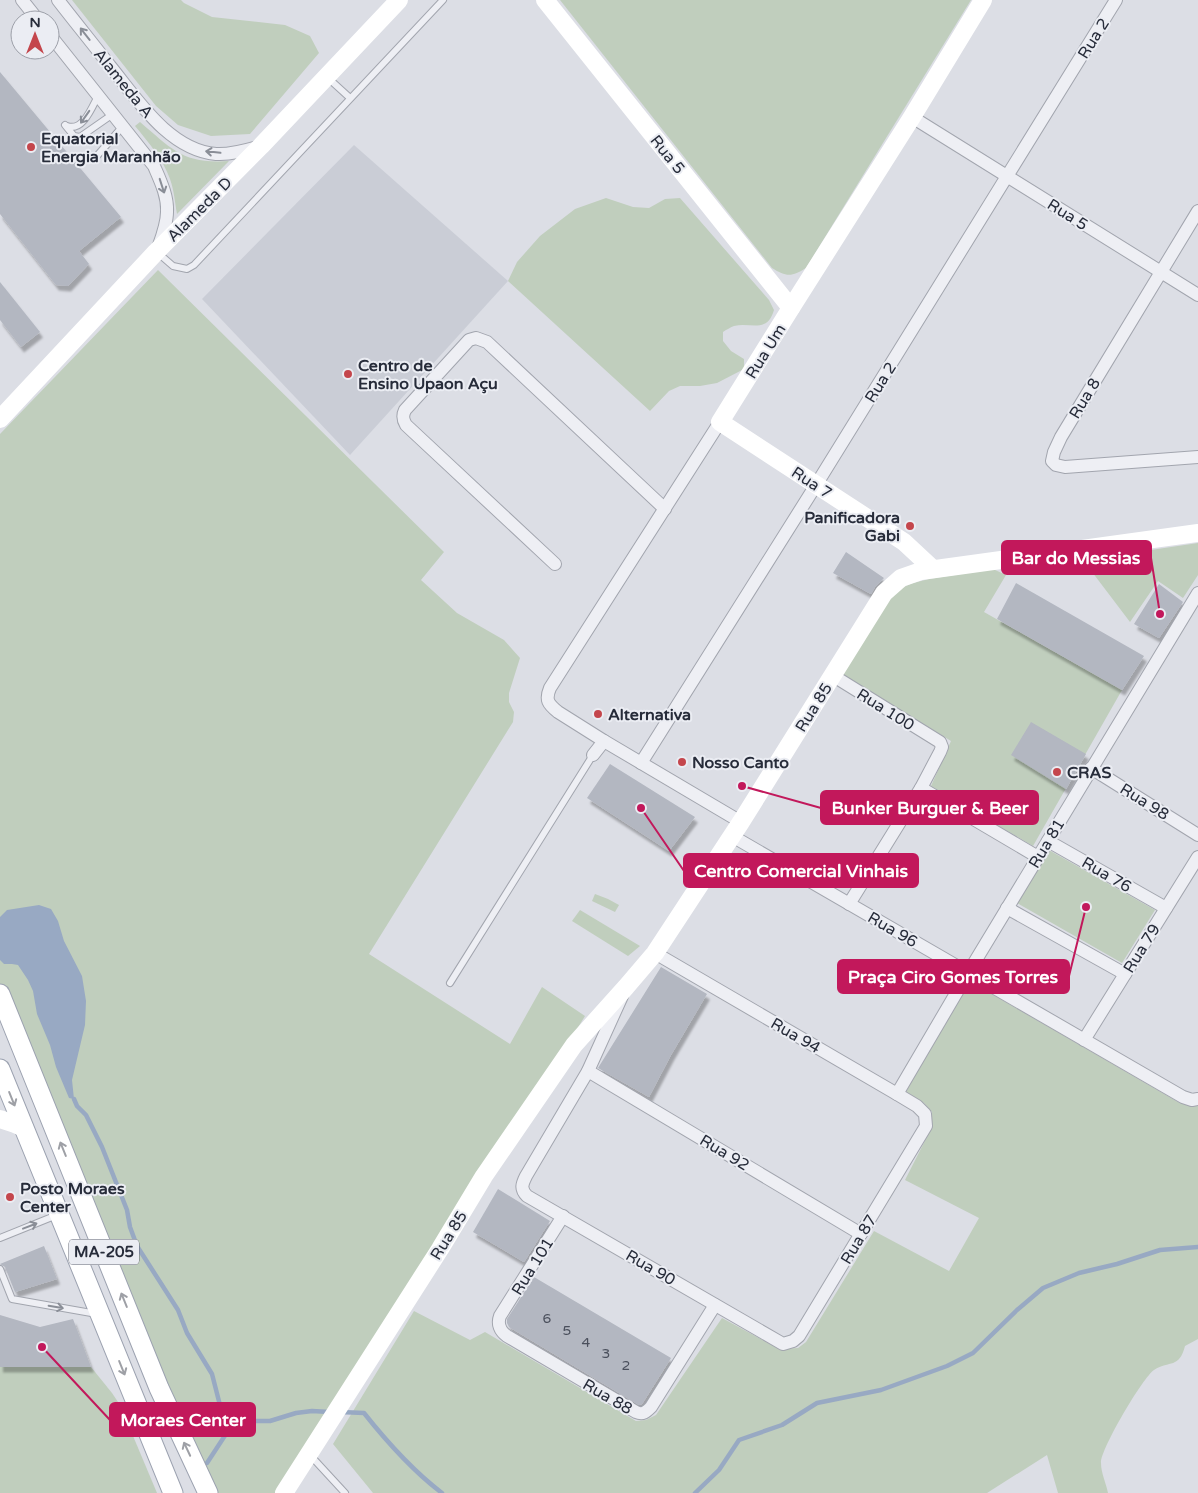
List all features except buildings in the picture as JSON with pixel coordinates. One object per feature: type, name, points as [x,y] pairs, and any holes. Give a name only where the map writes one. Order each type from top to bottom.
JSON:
[{"type":"main road","name":"MA-205","points":[[0,994],[159,1388],[208,1493]]},
{"type":"main road","name":"MA-205","points":[[0,1071],[173,1493]]},
{"type":"street","points":[[22,0],[30,10]]},
{"type":"street","name":"Alameda A","points":[[58,0],[150,116],[176,139],[200,150],[216,154],[234,153],[261,146]]},
{"type":"street","name":"Alameda D","points":[[0,419],[156,252],[261,146],[399,0]]},
{"type":"street","name":"Rua 5","points":[[545,0],[791,308]]},
{"type":"street","name":"Rua Um","points":[[548,700],[547,695],[550,688],[912,117],[983,0]]},
{"type":"street","name":"Rua 2","points":[[641,763],[816,485],[1116,0]]},
{"type":"street","name":"Alameda A","points":[[60,48],[154,166],[164,188],[167,212],[164,230],[156,252]]},
{"type":"street","name":"Rua 5","points":[[912,117],[1198,295]]},
{"type":"street","name":"Rua 8","points":[[1198,211],[1061,437],[1052,461],[1056,465],[1064,467],[1198,457]]},
{"type":"street","points":[[555,564],[406,425],[404,420],[405,410],[469,340],[476,338],[487,342],[665,509]]},
{"type":"street","name":"Rua 7","points":[[720,422],[904,542],[933,569]]},
{"type":"street","points":[[901,578],[933,569],[1198,533]]},
{"type":"street","points":[[901,578],[906,566],[904,542]]},
{"type":"street","name":"Rua 85","points":[[284,1493],[440,1250],[484,1176],[585,1031],[655,953],[737,829],[884,593],[901,578]]},
{"type":"street","name":"Rua 81","points":[[897,1094],[1091,768],[1198,593]]},
{"type":"street","name":"Rua 100","points":[[832,675],[940,742],[942,747],[940,752],[921,788]]},
{"type":"street","name":"Rua 96","points":[[548,700],[551,706],[558,712],[641,763],[849,904],[1183,1098],[1198,1099]]},
{"type":"street","points":[[594,755],[604,741]]},
{"type":"street","name":"Rua 98","points":[[1091,768],[1198,835]]},
{"type":"street","points":[[849,904],[921,788],[1038,857]]},
{"type":"street","name":"Rua 76","points":[[1048,841],[1166,908]]},
{"type":"street","name":"Rua 79","points":[[1084,1040],[1198,857]]},
{"type":"street","points":[[1007,908],[1125,974]]},
{"type":"street","name":"Rua 94","points":[[655,953],[917,1106],[925,1114],[926,1126]]},
{"type":"street","name":"Rua 85","points":[[522,1187],[526,1176],[588,1071],[626,987]]},
{"type":"street","name":"Rua 92","points":[[588,1071],[861,1234]]},
{"type":"street","points":[[0,1119],[24,1128]]},
{"type":"street","name":"Rua 87","points":[[783,1344],[799,1336],[926,1126]]},
{"type":"street","name":"Rua 90","points":[[522,1187],[527,1196],[783,1344]]},
{"type":"street","name":"Rua 101","points":[[500,1316],[563,1216]]},
{"type":"street","name":"Rua 88","points":[[500,1316],[502,1333],[641,1414],[651,1407],[715,1305]]},
{"type":"lane","points":[[156,252],[173,266],[187,270],[194,265],[443,0]]},
{"type":"lane","points":[[327,77],[350,98]]},
{"type":"lane","points":[[98,96],[84,120],[78,126],[69,127],[65,125],[74,136],[80,137],[113,114]]},
{"type":"lane","points":[[96,157],[123,126]]},
{"type":"lane","points":[[450,982],[594,755]]},
{"type":"lane","points":[[0,1238],[59,1214]]},
{"type":"lane","points":[[0,1269],[12,1299],[100,1315]]},
{"type":"lane","points":[[310,1454],[346,1493]]},
{"type":"shaded area","name":"Centro de Ensino Upaon Açu","points":[[354,145],[508,281],[350,455],[202,299]]},
{"type":"green space","points":[[72,0],[181,0],[212,17],[285,25],[310,36],[319,53],[250,134],[211,136],[178,125],[156,106]]},
{"type":"green space","points":[[560,0],[971,0],[806,268],[789,275],[772,268]]},
{"type":"green space","points":[[140,122],[161,140],[189,157],[200,160],[229,161],[177,214],[170,179],[155,151],[135,126]]},
{"type":"green space","points":[[606,198],[633,207],[649,208],[665,199],[680,198],[769,300],[774,310],[771,317],[763,325],[734,326],[723,332],[723,341],[731,351],[744,359],[744,369],[717,383],[700,386],[680,386],[669,391],[650,411],[508,281],[517,262],[540,236],[575,209]]},
{"type":"green space","points":[[158,270],[444,552],[421,580],[457,613],[504,640],[520,658],[509,693],[509,702],[514,712],[513,722],[369,954],[510,1044],[542,987],[585,1016],[441,1250],[285,1493],[213,1493],[0,987],[0,434]]},
{"type":"green space","points":[[1198,543],[1198,575],[1183,598],[1158,581],[1130,622],[1083,560]]},
{"type":"green space","points":[[993,569],[1006,575],[984,612],[1122,690],[1033,846],[931,786],[951,741],[839,672],[888,597],[901,588],[929,579]]},
{"type":"green space","points":[[1047,849],[1155,910],[1122,963],[1017,903]]},
{"type":"green space","points":[[595,894],[619,905],[615,912],[592,901]]},
{"type":"green space","points":[[580,910],[640,946],[628,956],[572,921]]},
{"type":"green space","points":[[966,979],[1178,1102],[1189,1106],[1198,1106],[1198,1339],[1185,1346],[1183,1353],[1177,1361],[1154,1370],[1149,1375],[1123,1414],[1107,1444],[1101,1463],[1108,1493],[1058,1493],[1047,1455],[987,1493],[373,1493],[333,1444],[414,1311],[470,1340],[485,1332],[636,1421],[646,1420],[656,1415],[722,1318],[779,1349],[798,1348],[806,1342],[874,1231],[949,1271],[979,1218],[905,1180],[932,1127],[932,1112],[924,1103],[906,1092]]},
{"type":"green space","points":[[0,1367],[91,1367],[120,1405],[157,1493],[0,1493]]},
{"type":"water","points":[[39,905],[51,909],[58,921],[64,941],[82,976],[86,1001],[85,1025],[72,1080],[74,1099],[69,1098],[56,1067],[50,1045],[37,1014],[33,991],[28,980],[18,965],[4,964],[0,960],[0,917],[7,910]]},
{"type":"waterway","points":[[74,1099],[77,1106],[86,1115],[102,1147],[127,1210],[130,1227],[137,1246],[178,1310],[187,1333],[212,1374],[226,1434]]},
{"type":"waterway","points":[[695,1493],[719,1470],[739,1440],[782,1425],[817,1403],[881,1390],[947,1366],[973,1353],[1017,1310],[1043,1288],[1079,1273],[1117,1264],[1160,1250],[1198,1247]]},
{"type":"waterway","points":[[207,1463],[226,1434],[240,1421],[270,1421],[296,1413],[312,1411],[330,1412]]},
{"type":"waterway","points":[[340,1412],[364,1413],[401,1456],[442,1493]]},
{"type":"place","name":"Equatorial Energia Maranhão","points":[[31,147]]},
{"type":"place","name":"Centro de Ensino Upaon Açu","points":[[348,374]]},
{"type":"place","name":"Panificadora Gabi","points":[[910,526]]},
{"type":"place","name":"Bar do Messias","points":[[1160,614]]},
{"type":"place","name":"Alternativa","points":[[598,714]]},
{"type":"place","name":"Nosso Canto","points":[[682,762]]},
{"type":"place","name":"CRAS","points":[[1057,772]]},
{"type":"place","name":"Bunker Burguer & Beer","points":[[742,786]]},
{"type":"place","name":"Centro Comercial Vinhais","points":[[641,808]]},
{"type":"place","name":"Praça Ciro Gomes Torres","points":[[1086,907]]},
{"type":"place","name":"Posto Moraes Center","points":[[10,1197]]},
{"type":"place","name":"Moraes Center","points":[[42,1347]]}]
